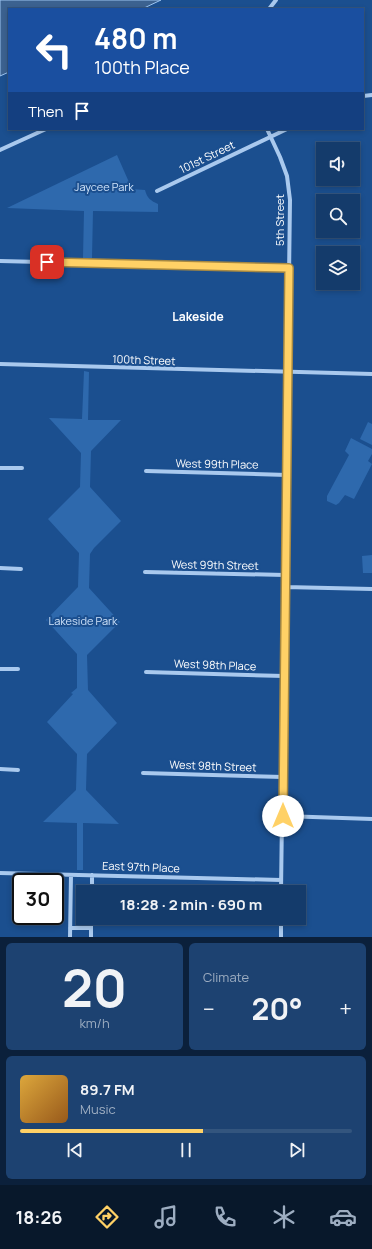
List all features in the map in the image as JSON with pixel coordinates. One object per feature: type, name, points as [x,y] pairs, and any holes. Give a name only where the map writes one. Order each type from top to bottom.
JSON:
[{"type":"street","points":[[270,8],[276,0]]},
{"type":"street","points":[[0,150],[44,130]]},
{"type":"street","name":"5th Street","points":[[268,130],[287,176],[290,200],[282,885]]},
{"type":"street","name":"101st Street","points":[[157,191],[285,130]]},
{"type":"street","points":[[0,261],[289,268]]},
{"type":"street","name":"100th Street","points":[[0,364],[288,373],[372,374]]},
{"type":"street","points":[[0,468],[22,468]]},
{"type":"street","name":"West 99th Place","points":[[146,471],[287,475]]},
{"type":"street","points":[[0,568],[21,569]]},
{"type":"street","name":"West 99th Street","points":[[145,572],[285,576]]},
{"type":"street","points":[[285,587],[372,589]]},
{"type":"street","points":[[0,669],[18,669]]},
{"type":"street","name":"West 98th Place","points":[[146,672],[284,676]]},
{"type":"street","points":[[0,770],[18,770]]},
{"type":"street","name":"West 98th Street","points":[[143,773],[283,778]]},
{"type":"street","points":[[283,816],[372,819]]},
{"type":"street","name":"East 97th Place","points":[[0,873],[282,880]]},
{"type":"street","points":[[70,937],[71,875]]},
{"type":"street","points":[[92,875],[92,885]]},
{"type":"street","points":[[281,925],[281,937]]},
{"type":"street","points":[[70,928],[91,928],[91,937]]},
{"type":"green space","name":"Jaycee Park","points":[[117,155],[132,189],[145,190],[150,199],[158,204],[158,212],[93,211],[92,258],[83,258],[84,211],[7,208]]},
{"type":"green space","name":"Lakeside Park","points":[[84,371],[89,372],[88,420],[121,420],[91,451],[90,487],[121,521],[90,554],[89,588],[120,622],[87,655],[88,690],[117,723],[87,754],[86,790],[119,824],[83,823],[83,870],[77,870],[77,823],[43,822],[76,790],[77,754],[47,722],[77,688],[77,654],[46,620],[78,587],[79,553],[48,519],[80,487],[81,453],[49,418],[82,419]]},
{"type":"green space","points":[[368,422],[372,424],[372,445],[360,439]]},
{"type":"green space","points":[[351,438],[372,449],[372,454],[368,461],[372,464],[354,499],[345,495],[336,505],[327,501],[327,496],[349,455],[345,451]]},
{"type":"green space","points":[[372,555],[372,573],[363,573],[362,556]]},
{"type":"shaded area","points":[[0,0],[161,0],[144,8],[8,8],[8,72],[0,76]]},
{"type":"district","name":"Lakeside","points":[[198,317]]},
{"type":"route","points":[[47,262],[289,268],[283,816]]}]
